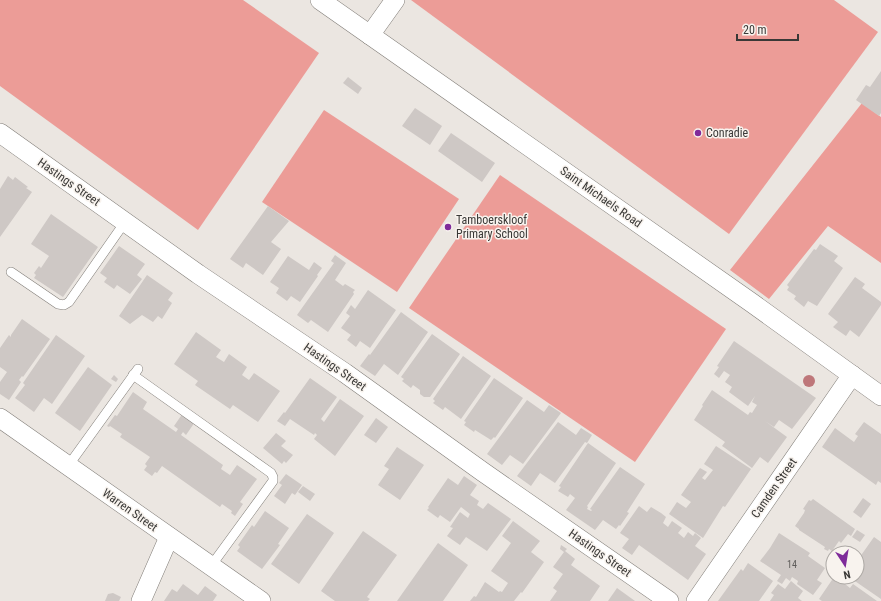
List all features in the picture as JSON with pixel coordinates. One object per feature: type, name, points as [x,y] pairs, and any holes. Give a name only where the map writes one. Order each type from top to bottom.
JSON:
[{"type":"street","name":"Saint Michaels Road","points":[[320,0],[746,298],[881,396]]},
{"type":"street","points":[[370,35],[395,0]]},
{"type":"street","name":"Hastings Street","points":[[0,133],[198,274],[345,373],[669,601]]},
{"type":"street","name":"Camden Street","points":[[696,601],[852,375]]},
{"type":"street","name":"Warren Street","points":[[0,418],[261,601]]},
{"type":"street","points":[[140,601],[169,537]]},
{"type":"lane","points":[[11,272],[58,304],[64,305],[68,302],[125,222]]},
{"type":"lane","points":[[68,466],[135,372],[271,473],[273,477],[273,481],[211,566]]},
{"type":"shaded area","points":[[0,0],[243,0],[319,53],[198,230],[0,86]]},
{"type":"shaded area","name":"Conradie","points":[[411,0],[834,0],[878,32],[729,234]]},
{"type":"shaded area","points":[[862,103],[881,117],[881,263],[828,226],[769,299],[730,270]]},
{"type":"shaded area","points":[[324,110],[459,199],[397,292],[262,202]]},
{"type":"shaded area","points":[[500,175],[726,329],[635,462],[409,308]]},
{"type":"building","points":[[881,71],[881,113],[879,116],[856,100],[866,85],[870,87]]},
{"type":"building","points":[[348,77],[362,88],[358,94],[343,83]]},
{"type":"building","points":[[415,108],[442,126],[430,145],[402,126]]},
{"type":"building","points":[[451,133],[495,163],[482,182],[438,151]]},
{"type":"building","points":[[8,176],[13,180],[15,177],[32,192],[0,237],[0,189]]},
{"type":"building","points":[[268,206],[289,221],[271,242],[281,249],[263,275],[246,263],[243,268],[230,259]]},
{"type":"building","points":[[51,214],[98,247],[63,297],[34,278],[36,275],[34,273],[39,266],[41,268],[49,256],[31,244]]},
{"type":"building","points":[[820,244],[838,256],[834,261],[843,268],[817,306],[808,301],[804,307],[794,299],[796,296],[787,290],[789,287],[787,285],[814,249],[816,250]]},
{"type":"building","points":[[119,246],[145,264],[137,275],[142,279],[130,294],[117,285],[114,289],[104,282],[107,278],[100,273]]},
{"type":"building","points":[[335,255],[346,263],[335,280],[343,286],[345,284],[355,290],[353,292],[354,294],[328,332],[311,320],[308,323],[297,315],[334,263],[331,261]]},
{"type":"building","points":[[288,256],[309,270],[314,262],[322,268],[300,302],[291,296],[287,301],[276,293],[279,288],[270,282]]},
{"type":"building","points":[[147,275],[173,293],[168,300],[172,303],[162,319],[158,316],[153,322],[142,315],[130,324],[119,316]]},
{"type":"building","points":[[855,277],[865,284],[862,288],[881,302],[881,305],[859,337],[850,330],[846,336],[833,327],[838,322],[828,314]]},
{"type":"building","points":[[368,290],[396,310],[370,348],[360,341],[356,347],[347,340],[351,335],[341,328],[350,316],[346,313],[351,305],[355,309]]},
{"type":"building","points":[[401,312],[428,332],[398,375],[384,364],[375,376],[360,366],[369,354],[370,355]]},
{"type":"building","points":[[22,319],[50,339],[23,377],[22,376],[19,380],[21,382],[9,400],[0,394],[0,382],[7,372],[0,367],[0,348],[9,335],[11,337]]},
{"type":"building","points":[[196,332],[221,350],[216,357],[224,362],[229,354],[247,367],[242,375],[249,380],[254,373],[280,391],[258,422],[233,405],[230,409],[195,385],[198,381],[174,364]]},
{"type":"building","points":[[432,334],[460,354],[430,397],[424,397],[420,394],[420,390],[413,385],[411,388],[402,381],[404,379],[401,377]]},
{"type":"building","points":[[56,335],[85,356],[52,404],[44,398],[34,412],[15,398],[25,385],[23,383]]},
{"type":"building","points":[[734,341],[816,398],[792,429],[779,420],[774,427],[765,421],[787,437],[768,463],[760,457],[752,468],[722,446],[725,442],[694,420],[712,390],[748,415],[750,412],[752,413],[757,405],[752,402],[755,396],[748,406],[729,392],[732,387],[725,382],[730,375],[724,371],[719,378],[714,374],[719,367],[717,366]]},
{"type":"building","points":[[463,356],[491,376],[461,419],[445,407],[443,410],[433,403],[435,401],[433,399]]},
{"type":"building","points":[[88,367],[112,385],[80,431],[55,413]]},
{"type":"building","points":[[114,375],[118,379],[116,382],[111,379]]},
{"type":"building","points":[[310,378],[337,397],[321,419],[324,422],[340,399],[364,416],[335,456],[314,439],[317,435],[315,433],[314,435],[290,419],[285,426],[277,421],[284,412],[285,413]]},
{"type":"building","points":[[494,378],[523,398],[495,438],[494,437],[491,440],[475,430],[474,432],[464,425],[466,422],[464,421]]},
{"type":"building","points":[[133,392],[147,402],[143,409],[176,432],[178,429],[174,426],[183,413],[195,422],[186,435],[183,432],[181,435],[223,465],[221,469],[230,475],[237,465],[257,479],[240,502],[243,504],[235,516],[231,513],[232,511],[222,504],[220,507],[162,466],[157,473],[155,472],[152,476],[144,470],[147,466],[145,464],[150,457],[120,437],[122,434],[110,426],[107,426],[115,415],[117,416]]},
{"type":"building","points":[[527,400],[544,412],[549,405],[561,413],[523,464],[510,455],[502,465],[487,454]]},
{"type":"building","points":[[376,418],[388,427],[376,443],[364,435]]},
{"type":"building","points":[[558,422],[576,435],[581,428],[592,435],[587,443],[585,442],[555,483],[540,473],[531,486],[517,476]]},
{"type":"building","points":[[864,422],[881,434],[881,483],[878,481],[876,485],[822,447],[835,428],[854,442],[858,436],[855,434]]},
{"type":"building","points":[[276,433],[286,441],[281,446],[293,455],[286,463],[284,461],[282,464],[263,448]]},
{"type":"building","points":[[588,443],[616,463],[587,506],[587,509],[592,510],[590,509],[620,467],[645,484],[627,512],[629,513],[620,526],[619,525],[616,529],[603,520],[595,530],[566,510],[575,498],[570,494],[568,497],[558,491],[561,487],[559,486]]},
{"type":"building","points":[[716,446],[751,469],[725,507],[723,506],[703,538],[669,514],[677,502],[686,508],[691,502],[681,495],[700,468],[707,472],[702,478],[705,480],[713,470],[704,464]]},
{"type":"building","points":[[397,447],[424,465],[400,500],[378,485],[389,469],[384,466]]},
{"type":"building","points":[[286,474],[302,485],[295,495],[292,493],[285,504],[274,496],[282,485],[279,483]]},
{"type":"building","points":[[464,476],[477,485],[470,495],[479,501],[477,505],[483,509],[488,503],[511,519],[487,551],[466,537],[460,545],[447,536],[453,528],[450,527],[460,512],[468,518],[470,514],[461,507],[450,522],[440,515],[438,518],[427,510],[448,478],[458,485]]},
{"type":"building","points":[[303,486],[315,494],[310,501],[298,492]]},
{"type":"building","points":[[863,498],[871,504],[861,518],[853,512]]},
{"type":"building","points":[[813,499],[855,529],[851,536],[848,534],[841,543],[839,541],[836,545],[825,545],[825,547],[799,530],[795,526],[804,513],[805,510],[803,509],[809,500],[811,501]]},
{"type":"building","points":[[639,506],[647,512],[651,507],[661,513],[666,517],[663,523],[668,527],[672,521],[682,528],[678,533],[684,538],[688,532],[693,536],[695,533],[701,538],[695,546],[706,554],[688,580],[639,545],[632,555],[622,548],[629,539],[620,533]]},
{"type":"building","points":[[265,511],[289,528],[278,544],[280,545],[262,569],[237,551],[240,547],[238,545],[252,525],[254,527]]},
{"type":"building","points":[[307,514],[334,533],[299,584],[271,564]]},
{"type":"building","points":[[513,521],[540,541],[531,552],[544,562],[522,593],[521,592],[514,601],[470,601],[474,596],[476,597],[485,582],[499,592],[502,592],[508,583],[491,571],[511,543],[502,536]]},
{"type":"building","points":[[857,530],[865,535],[860,542],[852,537]]},
{"type":"building","points":[[363,531],[397,555],[367,597],[370,599],[368,601],[335,601],[321,591]]},
{"type":"building","points":[[779,533],[810,553],[808,556],[825,568],[817,580],[822,583],[813,595],[797,584],[798,581],[792,577],[790,581],[786,578],[782,584],[777,581],[781,575],[760,561]]},
{"type":"building","points":[[874,537],[881,542],[881,599],[861,585],[865,585],[865,550]]},
{"type":"building","points":[[438,543],[468,565],[443,601],[397,601]]},
{"type":"building","points":[[561,545],[567,549],[565,551],[575,559],[571,565],[600,586],[590,601],[550,601],[557,591],[553,588],[563,574],[553,567],[564,552],[560,549]]},
{"type":"building","points":[[748,563],[773,581],[759,601],[718,601],[741,569],[743,571]]},
{"type":"building","points":[[791,581],[803,591],[798,598],[802,601],[770,601],[774,595],[771,593],[778,584],[785,589]]},
{"type":"building","points":[[183,584],[198,595],[205,586],[217,595],[213,601],[164,601],[172,589],[177,592]]},
{"type":"building","points":[[829,585],[846,585],[850,588],[852,585],[854,585],[877,601],[822,601],[819,599]]},
{"type":"building","points":[[617,588],[635,601],[608,601]]},
{"type":"building","points":[[113,593],[121,597],[119,601],[105,601],[108,594]]},
{"type":"place","name":"Conradie","points":[[698,133]]},
{"type":"place","name":"Tamboerskloof Primary School","points":[[448,227]]}]
